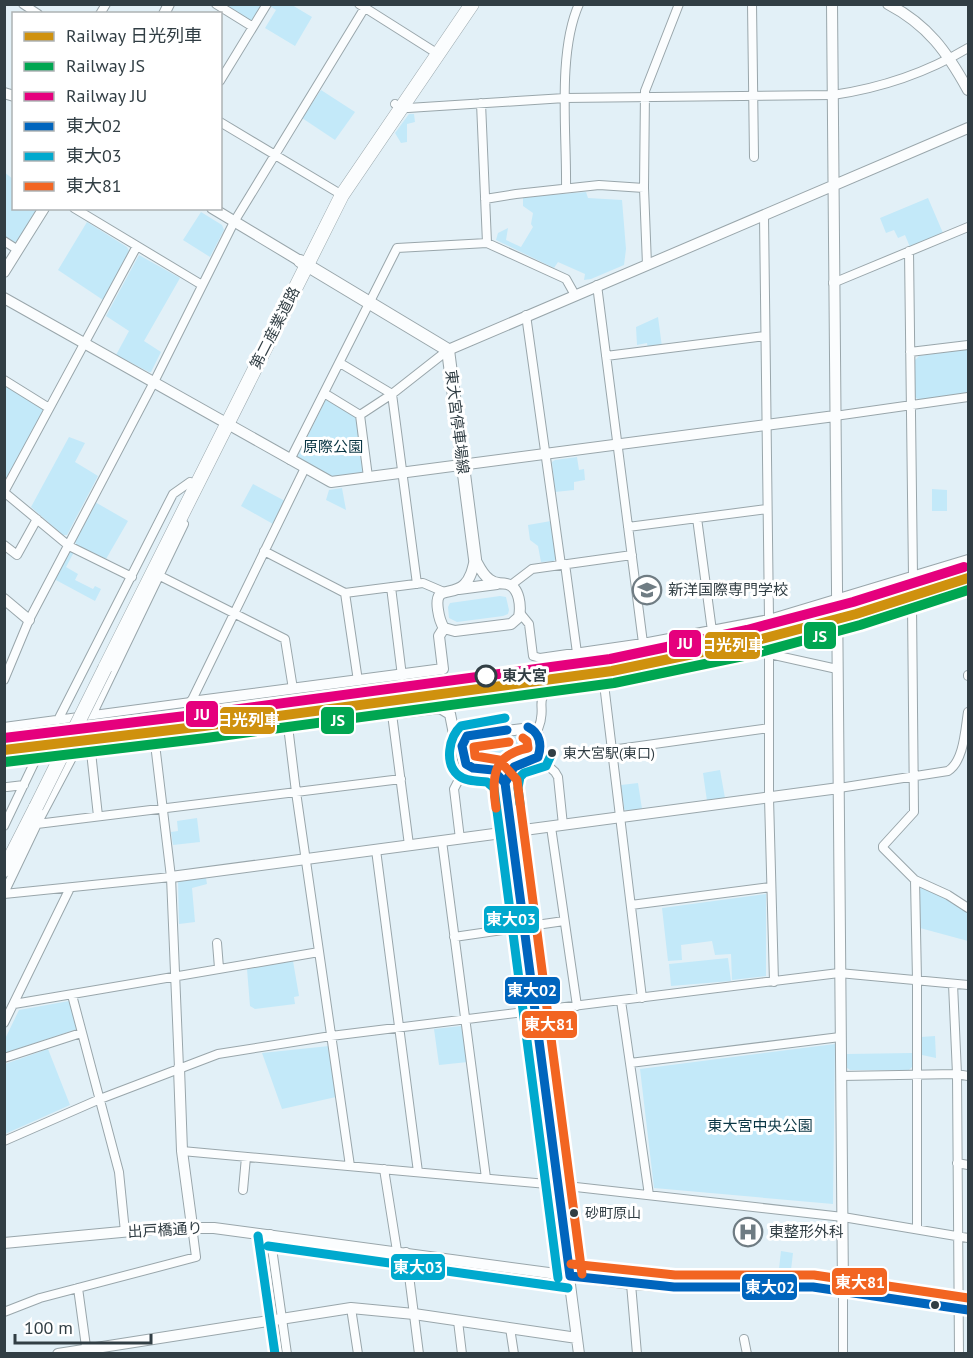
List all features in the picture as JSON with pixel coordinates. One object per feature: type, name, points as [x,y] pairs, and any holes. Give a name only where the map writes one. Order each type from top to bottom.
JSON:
[{"type":"main road","name":"第二産業道路","points":[[435,52],[464,4]]},
{"type":"main road","name":"第二産業道路","points":[[33,805],[339,193],[435,52],[472,4]]},
{"type":"main road","name":"東大宮停車場線","points":[[303,263],[448,350],[475,559]]},
{"type":"main road","points":[[4,852],[33,805]]},
{"type":"main road","points":[[4,870],[33,805]]},
{"type":"street","points":[[216,4],[253,27]]},
{"type":"street","points":[[222,78],[267,4]]},
{"type":"street","points":[[566,188],[569,34],[579,4]]},
{"type":"street","points":[[647,265],[644,98],[679,4]]},
{"type":"street","points":[[752,4],[754,158]]},
{"type":"street","points":[[832,4],[843,1353]]},
{"type":"street","points":[[888,4],[904,12],[931,34],[951,58],[969,90]]},
{"type":"street","points":[[5,677],[28,620],[154,382],[234,222],[364,6],[435,52]]},
{"type":"street","points":[[397,106],[566,98],[833,95],[894,82],[969,48]]},
{"type":"street","points":[[481,103],[487,243]]},
{"type":"street","points":[[222,123],[339,193]]},
{"type":"street","points":[[360,415],[392,394],[448,350],[969,128]]},
{"type":"street","points":[[485,199],[599,185],[644,188]]},
{"type":"street","points":[[4,272],[43,210]]},
{"type":"street","points":[[77,210],[202,285]]},
{"type":"street","points":[[215,210],[303,263]]},
{"type":"street","points":[[764,216],[769,619]]},
{"type":"street","points":[[833,283],[969,227]]},
{"type":"street","points":[[4,241],[18,250]]},
{"type":"street","points":[[290,460],[397,248],[487,243],[566,279],[575,295]]},
{"type":"street","points":[[132,577],[69,546],[4,492],[137,246]]},
{"type":"street","points":[[909,251],[913,577]]},
{"type":"street","points":[[597,285],[643,643]]},
{"type":"street","points":[[4,298],[331,482],[969,397]]},
{"type":"street","points":[[526,315],[577,653]]},
{"type":"street","points":[[606,356],[765,336]]},
{"type":"street","points":[[910,352],[969,345]]},
{"type":"street","points":[[340,363],[392,394]]},
{"type":"street","points":[[4,380],[49,408]]},
{"type":"street","points":[[324,393],[360,415]]},
{"type":"street","points":[[392,394],[417,584]]},
{"type":"street","points":[[360,415],[368,477]]},
{"type":"street","points":[[191,702],[305,468]]},
{"type":"street","points":[[92,716],[191,510],[193,484]]},
{"type":"street","points":[[58,720],[173,494],[193,484]]},
{"type":"street","points":[[628,527],[767,509]]},
{"type":"street","points":[[697,518],[712,631]]},
{"type":"street","points":[[4,545],[17,555],[37,519]]},
{"type":"street","points":[[264,551],[345,593],[423,583],[444,592],[497,584],[511,585],[532,569],[632,555]]},
{"type":"street","points":[[475,559],[483,573],[497,584]]},
{"type":"street","points":[[458,589],[469,578],[475,559]]},
{"type":"street","points":[[511,585],[517,592],[520,613],[529,624],[533,656],[536,658],[643,643],[769,619],[969,559]]},
{"type":"street","points":[[160,576],[285,639],[293,689]]},
{"type":"street","points":[[391,587],[402,675]]},
{"type":"street","points":[[837,630],[969,588]]},
{"type":"street","points":[[444,592],[437,600],[440,623],[444,628],[454,631],[511,624],[516,621],[520,613]]},
{"type":"street","points":[[345,593],[358,681]]},
{"type":"street","points":[[4,599],[28,620]]},
{"type":"street","points":[[912,605],[914,812],[883,848],[915,880],[948,895],[969,908]]},
{"type":"street","points":[[4,727],[443,669],[439,636],[444,628]]},
{"type":"street","points":[[538,757],[540,753],[537,733],[542,717],[541,702],[546,694],[554,690],[670,672],[760,652],[837,669]]},
{"type":"street","points":[[769,653],[769,798],[774,982]]},
{"type":"street","points":[[604,684],[610,750],[642,998]]},
{"type":"street","points":[[4,762],[444,709],[450,714],[454,734],[462,741]]},
{"type":"street","points":[[4,894],[171,877],[769,798],[948,771],[954,767],[961,748],[969,712]]},
{"type":"street","points":[[392,714],[409,845]]},
{"type":"street","points":[[288,726],[350,1166]]},
{"type":"street","points":[[460,839],[454,789],[466,766],[462,754],[462,741],[467,736],[528,727],[537,733]]},
{"type":"street","points":[[610,750],[769,728]]},
{"type":"street","points":[[4,1312],[40,1298],[196,1257],[182,1151],[171,877],[155,744]]},
{"type":"street","points":[[91,752],[98,816]]},
{"type":"street","points":[[4,894],[74,754]]},
{"type":"street","points":[[481,768],[538,757]]},
{"type":"street","points":[[538,757],[558,777],[563,825]]},
{"type":"street","points":[[4,826],[36,759]]},
{"type":"street","points":[[505,783],[512,767],[519,762]]},
{"type":"street","points":[[466,766],[487,768],[497,773],[505,783],[579,1353]]},
{"type":"street","points":[[37,824],[400,779]]},
{"type":"street","points":[[7,787],[24,785]]},
{"type":"street","points":[[550,827],[577,1006]]},
{"type":"street","points":[[442,841],[486,1179]]},
{"type":"street","points":[[376,850],[418,1172]]},
{"type":"street","points":[[915,880],[917,1229]]},
{"type":"street","points":[[631,905],[771,887]]},
{"type":"street","points":[[4,1023],[70,888]]},
{"type":"street","points":[[454,938],[564,921]]},
{"type":"street","points":[[216,943],[219,968]]},
{"type":"street","points":[[14,1004],[319,952]]},
{"type":"street","points":[[4,1140],[100,1099],[218,1054],[331,1036],[839,973],[969,985]]},
{"type":"street","points":[[952,984],[957,1074],[958,1236],[964,1309],[959,1353]]},
{"type":"street","points":[[72,995],[119,1172],[125,1232]]},
{"type":"street","points":[[621,1001],[649,1195]]},
{"type":"street","points":[[4,1058],[81,1033]]},
{"type":"street","points":[[630,1064],[840,1036]]},
{"type":"street","points":[[841,1076],[917,1074],[969,1076]]},
{"type":"street","points":[[182,1151],[649,1195],[843,1217],[969,1238]]},
{"type":"street","points":[[243,1190],[246,1157]]},
{"type":"street","points":[[957,1163],[969,1165]]},
{"type":"street","points":[[384,1170],[414,1314],[419,1353]]},
{"type":"street","name":"出戸橋通り","points":[[4,1242],[192,1226],[270,1234],[631,1284],[693,1288],[787,1286],[843,1291],[964,1309]]},
{"type":"street","points":[[270,1234],[287,1353]]},
{"type":"street","points":[[631,1284],[637,1353]]},
{"type":"street","points":[[78,1288],[87,1351]]},
{"type":"street","points":[[58,1353],[87,1351],[351,1308],[414,1314],[577,1338]]},
{"type":"street","points":[[351,1308],[358,1353]]},
{"type":"street","points":[[458,1321],[462,1353]]},
{"type":"street","points":[[510,1328],[514,1353]]},
{"type":"street","points":[[744,1339],[747,1353]]},
{"type":"green space","points":[[216,5],[267,5],[253,27]]},
{"type":"green space","points":[[271,5],[292,5],[312,17],[295,46],[265,28],[276,10]]},
{"type":"green space","points":[[321,90],[355,112],[335,140],[302,118]]},
{"type":"green space","points":[[409,114],[414,114],[415,122],[407,124],[407,142],[401,143],[395,133]]},
{"type":"green space","points":[[4,172],[12,178],[12,210],[37,210],[19,241],[14,242],[5,236]]},
{"type":"green space","points":[[586,192],[588,198],[622,200],[626,249],[624,265],[584,280],[585,274],[558,262],[554,268],[496,240],[498,233],[508,228],[506,240],[521,247],[533,227],[531,224],[533,213],[523,206],[523,197]]},
{"type":"green space","points":[[928,198],[943,233],[910,247],[905,235],[898,238],[894,230],[886,233],[880,218]]},
{"type":"green space","points":[[201,212],[222,225],[224,230],[210,257],[183,240]]},
{"type":"green space","points":[[87,222],[127,247],[129,251],[103,300],[58,270]]},
{"type":"green space","points":[[139,255],[180,278],[144,341],[161,352],[151,372],[116,355],[129,331],[106,316]]},
{"type":"green space","points":[[658,317],[662,347],[648,349],[647,343],[637,345],[636,327]]},
{"type":"green space","points":[[968,349],[968,394],[919,400],[915,397],[915,360],[919,356]]},
{"type":"green space","points":[[5,380],[49,408],[5,492]]},
{"type":"green space","name":"原際公園","points":[[326,399],[357,415],[363,473],[331,477],[297,458]]},
{"type":"green space","points":[[69,437],[85,443],[75,462],[98,476],[67,535],[63,535],[31,507]]},
{"type":"green space","points":[[577,457],[579,470],[584,469],[585,480],[574,482],[574,490],[555,492],[552,462]]},
{"type":"green space","points":[[253,484],[285,501],[273,524],[241,506]]},
{"type":"green space","points":[[342,488],[346,510],[326,500],[329,490]]},
{"type":"green space","points":[[932,489],[947,490],[947,511],[932,511]]},
{"type":"green space","points":[[95,502],[128,521],[106,559],[76,545],[75,540]]},
{"type":"green space","points":[[551,521],[556,558],[554,561],[541,562],[538,546],[530,540],[528,525]]},
{"type":"green space","points":[[70,550],[74,552],[66,567],[78,574],[75,580],[93,589],[95,586],[101,589],[95,601],[54,579]]},
{"type":"green space","points":[[506,597],[508,614],[457,622],[449,618],[450,603]]},
{"type":"green space","points":[[520,735],[528,740],[529,745],[528,751],[521,756],[483,761],[476,760],[466,751],[469,743],[476,740]]},
{"type":"green space","points":[[720,770],[725,798],[707,801],[703,773]]},
{"type":"green space","points":[[638,783],[642,809],[627,811],[624,809],[621,785]]},
{"type":"green space","points":[[197,818],[200,842],[173,845],[171,832],[178,831],[177,821]]},
{"type":"green space","points":[[206,878],[207,884],[192,888],[195,922],[179,924],[178,881]]},
{"type":"green space","points":[[918,886],[949,899],[968,913],[968,941],[920,928]]},
{"type":"green space","points":[[766,894],[766,976],[732,980],[731,954],[715,955],[712,941],[681,945],[682,960],[668,961],[662,908]]},
{"type":"green space","points":[[728,958],[731,981],[671,986],[669,964]]},
{"type":"green space","points":[[293,961],[299,996],[294,997],[295,1004],[255,1009],[250,1006],[247,969]]},
{"type":"green space","points":[[69,1001],[77,1029],[5,1053],[5,1039],[19,1010]]},
{"type":"green space","points":[[461,1026],[468,1062],[439,1065],[434,1029]]},
{"type":"green space","points":[[935,1036],[936,1058],[922,1055],[921,1037]]},
{"type":"green space","name":"東大宮中央公園","points":[[835,1044],[833,1204],[654,1188],[640,1069]]},
{"type":"green space","points":[[329,1046],[336,1097],[282,1109],[262,1053]]},
{"type":"green space","points":[[48,1049],[70,1105],[5,1134],[5,1064]]},
{"type":"green space","points":[[912,1053],[913,1066],[909,1070],[850,1070],[846,1067],[847,1054]]},
{"type":"green space","points":[[781,1251],[793,1253],[790,1278],[778,1278]]},
{"type":"rail line","name":"JU","points":[[4,738],[610,659],[747,630],[853,602],[964,567]]},
{"type":"rail line","name":"日光列車","points":[[4,750],[204,726],[612,671],[750,642],[856,614],[968,578]]},
{"type":"rail line","name":"JS","points":[[5,762],[206,738],[614,683],[753,654],[860,625],[968,590]]},
{"type":"transit line","name":"東大03","points":[[505,718],[461,726],[451,743],[450,757],[451,764],[458,775],[472,781],[487,782],[494,788],[558,1278]]},
{"type":"transit line","name":"東大02","points":[[528,727],[539,740],[538,757],[514,767],[505,783],[570,1276]]},
{"type":"transit line","name":"東大02","points":[[505,783],[493,770],[473,768],[466,764],[462,746],[467,736],[507,730]]},
{"type":"transit line","name":"東大81","points":[[496,808],[494,787],[497,769],[508,756],[528,748],[527,741],[523,738]]},
{"type":"transit line","name":"東大81","points":[[509,742],[474,747],[475,756],[499,760],[517,780],[582,1274]]},
{"type":"transit line","name":"東大03","points":[[520,804],[518,788],[520,777],[524,773],[546,766],[552,753]]},
{"type":"transit line","name":"東大03","points":[[258,1236],[275,1354]]},
{"type":"transit line","name":"東大03","points":[[268,1246],[568,1288]]},
{"type":"transit line","name":"東大81","points":[[571,1264],[675,1275],[814,1275],[968,1298]]},
{"type":"transit line","name":"東大02","points":[[570,1276],[674,1287],[813,1287],[968,1310]]},
{"type":"place","name":"新洋国際専門学校","points":[[647,590]]},
{"type":"place","name":"東大宮","points":[[486,676]]},
{"type":"place","name":"東大宮駅(東口)","points":[[552,753]]},
{"type":"place","name":"砂町原山","points":[[574,1213]]},
{"type":"place","name":"東整形外科","points":[[748,1232]]}]
